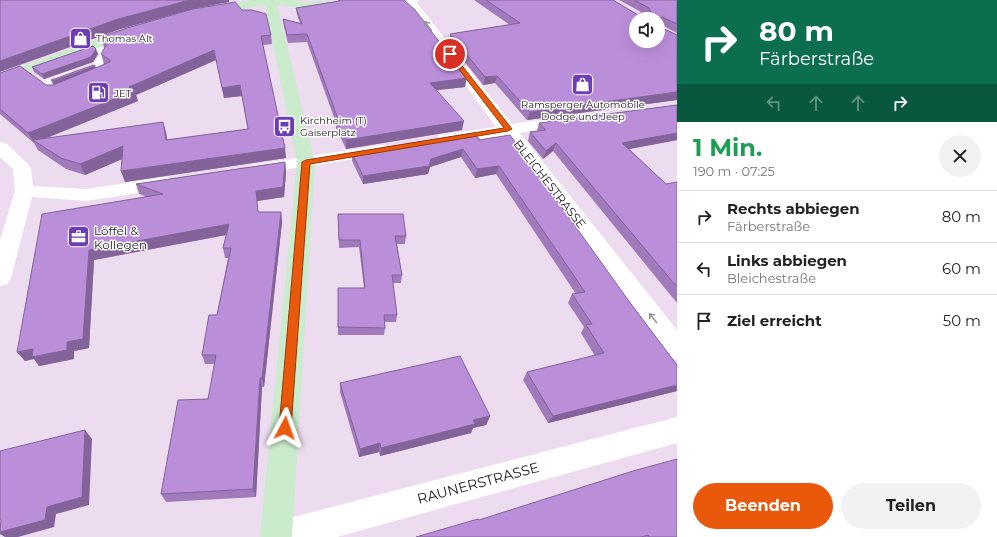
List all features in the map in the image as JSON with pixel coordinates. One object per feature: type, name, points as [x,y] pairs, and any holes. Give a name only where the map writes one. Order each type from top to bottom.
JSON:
[{"type":"street","points":[[270,0],[306,162],[277,537]]},
{"type":"street","points":[[201,13],[270,0],[302,5],[352,0]]},
{"type":"street","name":"BLEICHESTRASSE","points":[[412,0],[411,3],[433,33],[677,349]]},
{"type":"street","points":[[0,79],[141,30],[98,48],[36,79],[0,84]]},
{"type":"street","points":[[430,142],[585,118]]},
{"type":"street","points":[[0,147],[22,168],[24,191],[0,278]]},
{"type":"street","points":[[243,172],[399,147]]},
{"type":"street","points":[[24,191],[86,194],[180,181]]},
{"type":"street","name":"RAUNERSTRASSE","points":[[277,537],[677,430]]},
{"type":"lane","points":[[87,79],[107,71],[94,66],[105,54],[98,48]]},
{"type":"lane","points":[[36,79],[77,72]]},
{"type":"lane","points":[[36,79],[54,92]]},
{"type":"building","points":[[0,0],[190,0],[118,19],[0,61]]},
{"type":"building","points":[[339,0],[404,0],[415,10],[467,78],[430,83],[464,121],[346,140],[336,119],[338,119],[307,34],[287,35],[283,19],[302,24],[296,8],[340,1]]},
{"type":"building","points":[[486,0],[613,0],[633,12],[629,12],[629,48],[665,48],[665,29],[677,35],[677,92],[530,112],[497,76],[485,77],[450,34],[520,23]]},
{"type":"building","points":[[634,0],[677,0],[677,24],[665,18],[665,12],[651,12],[649,8]]},
{"type":"building","points":[[235,2],[242,10],[252,10],[266,14],[271,35],[261,36],[285,148],[121,171],[123,146],[80,164],[61,158],[33,140],[163,122],[166,140],[248,129],[240,85],[222,88],[214,50],[129,87],[135,91],[28,133],[0,109],[0,73],[20,66],[46,85],[53,85],[110,62],[110,60],[101,54],[107,44],[101,37],[193,9]]},
{"type":"building","points":[[93,46],[96,49],[91,57],[42,74],[32,67]]},
{"type":"building","points":[[94,65],[95,66],[53,81],[51,80]]},
{"type":"building","points":[[677,105],[677,133],[622,143],[666,184],[677,182],[677,287],[556,143],[546,151],[530,132],[546,130],[539,123]]},
{"type":"building","points":[[474,133],[479,140],[510,135],[631,304],[677,365],[677,385],[553,416],[527,372],[604,353],[586,325],[592,324],[572,294],[585,292],[499,166],[477,169],[463,149],[431,159],[429,166],[363,176],[352,153]]},
{"type":"building","points":[[285,162],[283,187],[256,191],[258,212],[281,212],[262,378],[260,378],[253,489],[161,494],[178,400],[208,399],[216,355],[202,355],[209,315],[217,315],[231,248],[223,248],[229,224],[89,250],[83,339],[67,342],[67,350],[32,357],[33,349],[17,352],[42,214],[163,194],[136,184]]},
{"type":"building","points":[[338,214],[403,214],[406,236],[395,236],[402,275],[392,275],[397,315],[384,315],[385,328],[338,327],[338,288],[365,288],[360,240],[339,240]]},
{"type":"building","points":[[460,356],[490,416],[473,420],[475,424],[381,448],[380,443],[360,449],[340,383]]},
{"type":"building","points":[[85,430],[82,497],[47,507],[45,520],[0,532],[0,451]]},
{"type":"building","points":[[677,459],[677,537],[649,537],[648,535],[641,537],[416,537],[478,519],[479,520],[633,471]]},
{"type":"place","name":"Thomas Alt","points":[[81,38]]},
{"type":"place","name":"Ramsperger Automobile Dodge und Jeep","points":[[583,84]]},
{"type":"place","name":"JET","points":[[99,93]]},
{"type":"place","name":"Kirchheim (T) Gaiserplatz","points":[[285,126]]},
{"type":"place","name":"Löffel & Kollegen","points":[[78,237]]},
{"type":"route","points":[[285,428],[306,162],[508,129],[450,54]]}]
